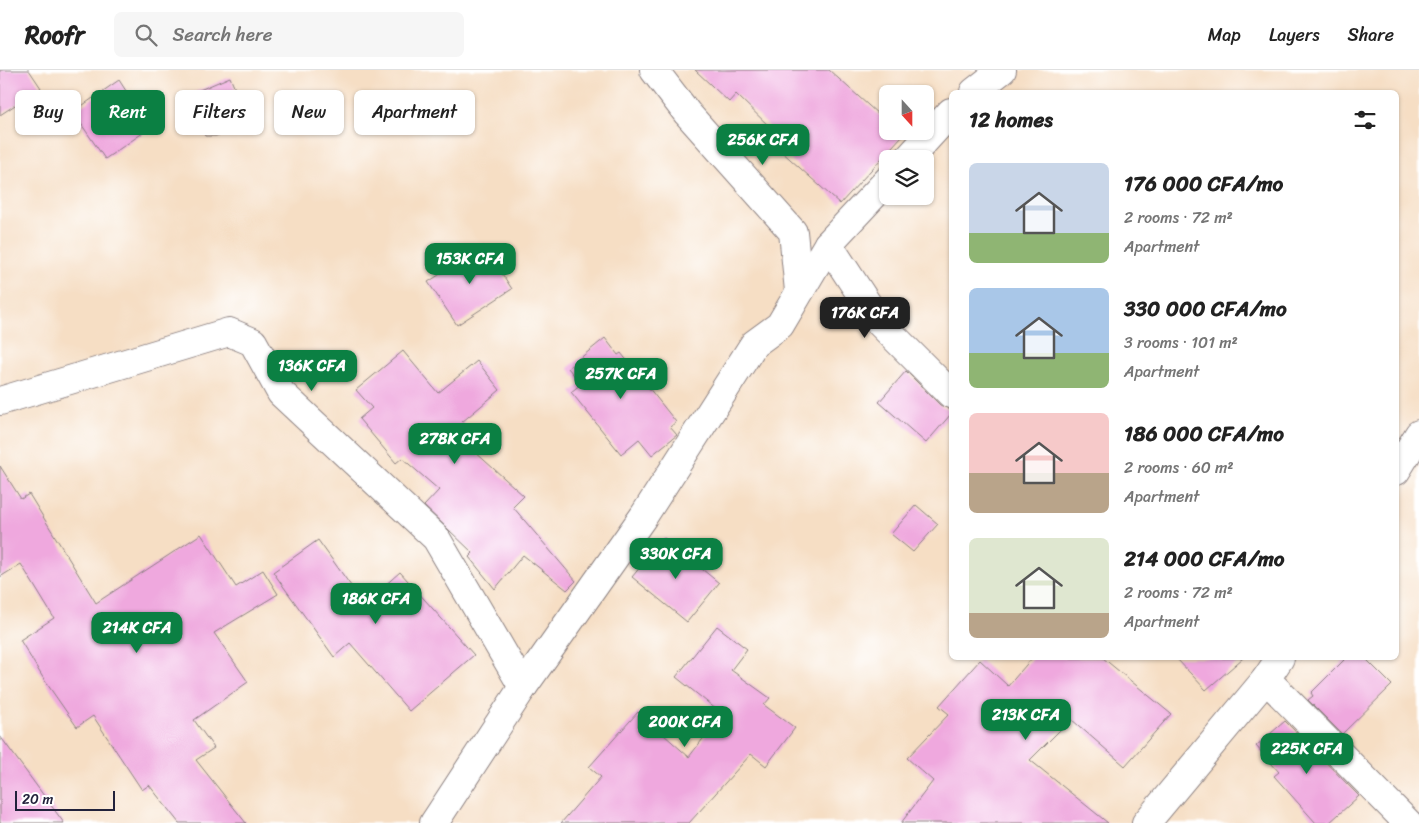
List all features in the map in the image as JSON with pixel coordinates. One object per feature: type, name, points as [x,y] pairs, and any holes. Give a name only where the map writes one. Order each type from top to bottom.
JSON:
[{"type":"street","points":[[654,70],[688,113],[793,232],[800,291]]},
{"type":"street","points":[[977,90],[1002,70]]},
{"type":"street","points":[[916,150],[949,114]]},
{"type":"street","points":[[434,823],[523,687],[642,517],[754,344],[780,325],[828,244],[879,190]]},
{"type":"street","points":[[828,244],[879,322],[949,392]]},
{"type":"street","points":[[0,401],[229,332],[253,342],[281,393],[436,538],[523,687]]},
{"type":"street","points":[[1399,466],[1419,434]]},
{"type":"street","points":[[1146,823],[1273,668],[1408,823]]},
{"type":"building","points":[[0,70],[29,70],[41,88],[38,90],[15,90],[15,105],[0,115]]},
{"type":"building","points":[[695,70],[829,70],[879,115],[879,140],[898,140],[889,150],[879,150],[879,161],[840,204],[770,141],[776,133],[736,94],[729,102]]},
{"type":"building","points":[[230,77],[235,90],[200,90]]},
{"type":"building","points":[[119,80],[125,90],[105,90]]},
{"type":"building","points":[[91,99],[91,135],[140,135],[105,159],[81,124],[81,106]]},
{"type":"building","points":[[484,246],[512,289],[457,325],[428,282]]},
{"type":"building","points":[[605,338],[618,355],[621,353],[676,422],[670,427],[677,435],[652,455],[639,439],[621,454],[571,392],[581,384],[568,368]]},
{"type":"building","points":[[403,351],[438,393],[477,361],[500,390],[462,422],[464,424],[454,433],[524,496],[513,507],[576,581],[567,590],[523,555],[495,589],[469,557],[473,553],[424,506],[439,490],[402,458],[396,463],[359,419],[372,408],[356,390]]},
{"type":"building","points":[[906,371],[940,405],[949,409],[949,416],[926,443],[879,402]]},
{"type":"building","points":[[0,466],[21,499],[29,494],[96,603],[201,534],[236,587],[263,570],[278,594],[214,633],[248,682],[194,720],[214,748],[196,760],[246,823],[179,823],[149,785],[142,790],[93,716],[77,727],[45,681],[20,640],[54,618],[21,564],[0,577]]},
{"type":"building","points":[[916,505],[938,524],[913,552],[891,534]]},
{"type":"building","points":[[664,538],[719,583],[687,622],[632,577]]},
{"type":"building","points":[[318,540],[364,604],[400,572],[474,655],[409,711],[350,643],[334,657],[273,572]]},
{"type":"building","points":[[717,626],[747,649],[731,670],[770,698],[764,705],[795,728],[766,766],[751,754],[689,823],[561,823],[601,777],[589,767],[638,712],[689,757],[722,714],[676,677]]},
{"type":"building","points":[[980,660],[1008,686],[1030,660],[1105,660],[1171,714],[1125,766],[1071,719],[1030,760],[1108,823],[901,823],[933,781],[907,758],[949,714],[939,706]]},
{"type":"building","points":[[1178,660],[1241,660],[1206,690]]},
{"type":"building","points":[[1344,660],[1367,660],[1392,685],[1342,734],[1308,700],[1313,696],[1311,693]]},
{"type":"building","points":[[1285,721],[1359,796],[1329,823],[1316,823],[1274,776],[1279,772],[1256,746]]},
{"type":"building","points":[[0,736],[64,823],[0,823]]}]
